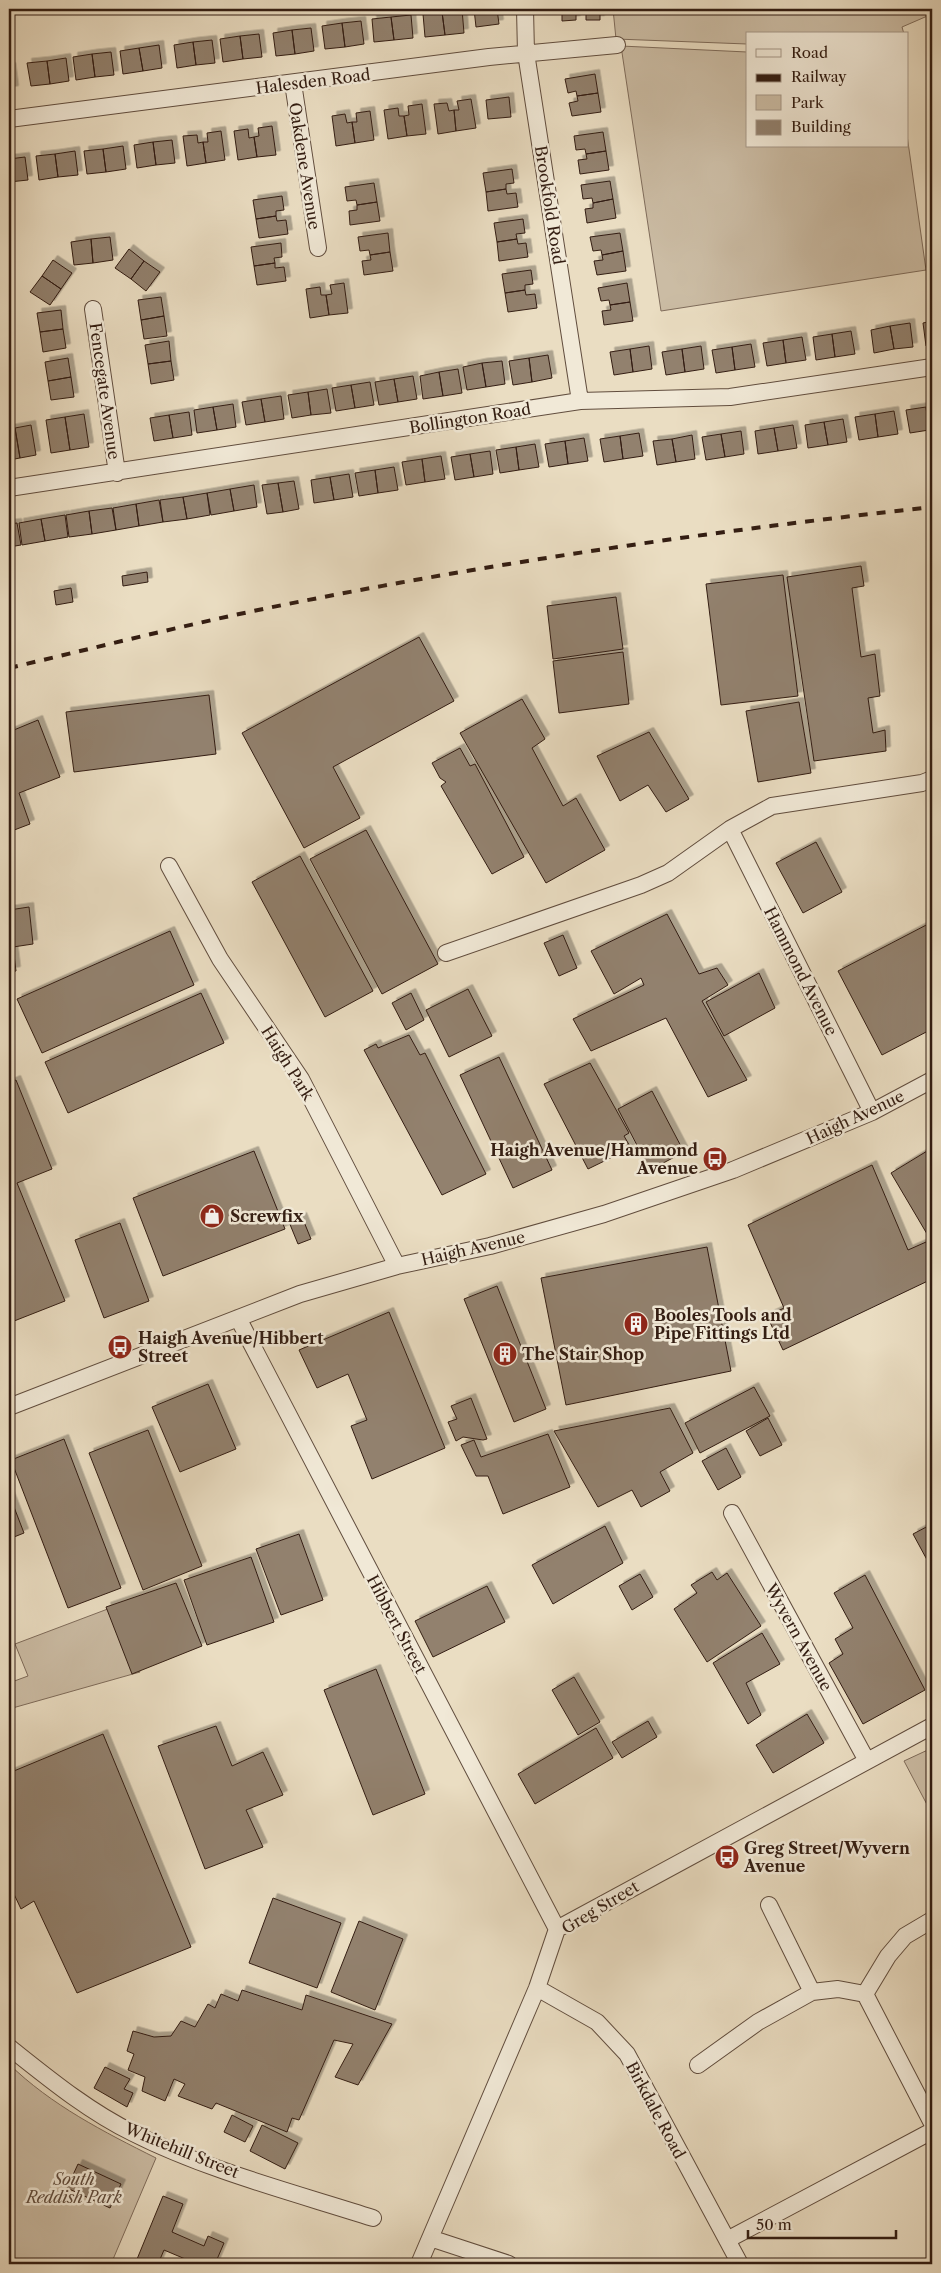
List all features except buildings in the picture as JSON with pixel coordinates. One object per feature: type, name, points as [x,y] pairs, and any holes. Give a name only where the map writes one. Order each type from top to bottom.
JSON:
[{"type":"street","name":"Brookfold Road","points":[[525,9],[526,53],[580,401]]},
{"type":"street","name":"Halesden Road","points":[[9,120],[526,53],[617,45]]},
{"type":"street","name":"Oakdene Avenue","points":[[293,84],[318,248]]},
{"type":"street","name":"Fencegate Avenue","points":[[93,309],[117,473]]},
{"type":"street","name":"Bollington Road","points":[[9,488],[580,401],[730,397],[932,368]]},
{"type":"street","points":[[446,953],[642,885],[668,873],[730,829],[772,806],[922,783],[932,779]]},
{"type":"street","name":"Hammond Avenue","points":[[730,829],[872,1112]]},
{"type":"street","name":"Haigh Park","points":[[170,866],[220,959],[301,1079],[397,1266]]},
{"type":"street","name":"Haigh Avenue","points":[[9,1407],[300,1294],[397,1266],[490,1246],[604,1214],[733,1170],[872,1112],[932,1080]]},
{"type":"street","name":"Hibbert Street","points":[[238,1318],[557,1930]]},
{"type":"street","name":"Wyvern Avenue","points":[[732,1513],[867,1761]]},
{"type":"street","name":"Greg Street","points":[[419,2264],[537,1988],[557,1930],[932,1726]]},
{"type":"street","points":[[769,1905],[812,1992]]},
{"type":"street","points":[[865,1994],[888,1956],[905,1936],[932,1920]]},
{"type":"street","name":"Birkdale Road","points":[[537,1988],[597,2022],[627,2054],[740,2264]]},
{"type":"street","points":[[698,2065],[758,2022],[812,1992],[838,1990],[865,1994]]},
{"type":"street","points":[[865,1994],[932,2123]]},
{"type":"street","name":"Whitehill Street","points":[[9,2047],[64,2091],[133,2133],[200,2161],[373,2218]]},
{"type":"street","points":[[727,2240],[932,2131]]},
{"type":"street","points":[[430,2238],[509,2264]]},
{"type":"green space","points":[[613,9],[932,9],[932,14],[902,27],[903,32],[746,32],[746,44],[616,39]]},
{"type":"green space","points":[[621,46],[746,52],[746,148],[908,148],[908,142],[926,270],[661,311]]},
{"type":"green space","points":[[113,1607],[140,1672],[9,1709],[9,1683],[28,1676],[15,1644]]},
{"type":"green space","points":[[932,1748],[932,1814],[904,1761]]},
{"type":"green space","name":"South Reddish Park","points":[[9,2064],[25,2079],[60,2105],[98,2128],[156,2158],[111,2264],[9,2264]]},
{"type":"railway","points":[[9,668],[266,608],[459,572],[695,536],[932,507]]},
{"type":"place","name":"Haigh Avenue/Hammond Avenue","points":[[715,1159]]},
{"type":"place","name":"Screwfix","points":[[212,1216]]},
{"type":"place","name":"Booles Tools and Pipe Fittings Ltd","points":[[636,1324]]},
{"type":"place","name":"Haigh Avenue/Hibbert Street","points":[[120,1347]]},
{"type":"place","name":"The Stair Shop","points":[[505,1354]]},
{"type":"place","name":"Greg Street/Wyvern Avenue","points":[[727,1857]]}]
